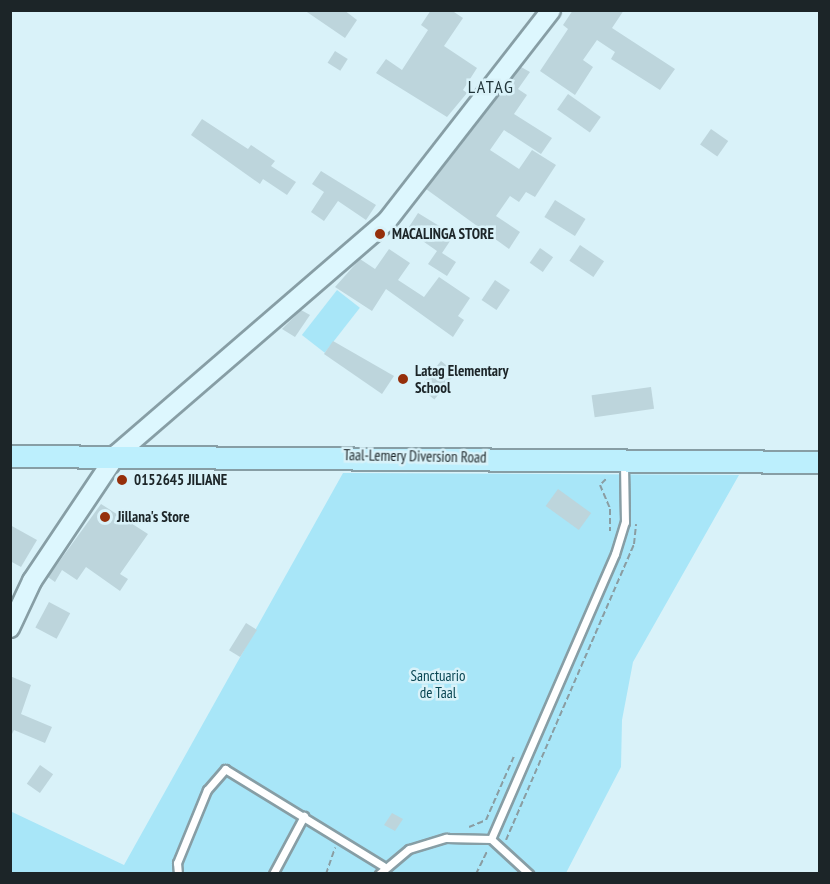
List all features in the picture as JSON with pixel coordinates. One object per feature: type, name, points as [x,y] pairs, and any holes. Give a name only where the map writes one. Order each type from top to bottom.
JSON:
[{"type":"main road","name":"Taal-Lemery Diversion Road","points":[[10,456],[117,454],[819,462]]},
{"type":"street","points":[[10,628],[32,581],[117,454],[387,221],[551,10]]},
{"type":"lane","points":[[491,839],[615,554],[625,522],[624,459]]},
{"type":"lane","points":[[178,873],[177,863],[207,790],[225,769],[383,866]]},
{"type":"lane","points":[[273,873],[304,816]]},
{"type":"lane","points":[[379,873],[383,866],[409,849],[446,838],[491,839],[529,873]]},
{"type":"path","points":[[607,541],[610,509],[600,485],[624,459]]},
{"type":"path","points":[[512,846],[506,841],[634,544],[636,524]]},
{"type":"path","points":[[458,831],[486,820],[519,744]]},
{"type":"path","points":[[329,840],[345,849]]},
{"type":"path","points":[[326,873],[336,844]]},
{"type":"path","points":[[479,849],[494,856]]},
{"type":"path","points":[[476,873],[487,851]]},
{"type":"green space","points":[[337,290],[360,308],[325,353],[302,335]]},
{"type":"green space","name":"Sanctuario de Taal","points":[[343,473],[739,475],[633,662],[622,720],[621,767],[566,873],[11,873],[10,811],[124,865]]},
{"type":"building","points":[[304,10],[344,10],[357,20],[345,38]]},
{"type":"building","points":[[431,10],[451,10],[463,18],[444,46],[477,68],[463,90],[467,93],[447,117],[376,73],[386,59],[402,70],[428,30],[421,25]]},
{"type":"building","points":[[573,10],[624,10],[612,28],[675,69],[660,90],[611,59],[615,52],[597,40],[583,60],[593,67],[575,95],[540,71],[568,29],[563,25]]},
{"type":"building","points":[[335,51],[348,59],[340,71],[328,63]]},
{"type":"building","points":[[521,67],[530,72],[518,89],[527,95],[514,114],[552,138],[541,154],[504,130],[490,150],[519,169],[532,150],[556,165],[535,197],[526,192],[519,202],[510,196],[496,216],[520,232],[509,249],[426,189]]},
{"type":"building","points":[[568,94],[601,117],[590,133],[557,110]]},
{"type":"building","points":[[202,119],[248,149],[251,145],[275,161],[271,166],[296,182],[287,195],[263,179],[260,184],[191,135]]},
{"type":"building","points":[[711,129],[728,141],[717,157],[700,145]]},
{"type":"building","points":[[321,171],[376,205],[366,220],[338,201],[324,221],[311,212],[324,192],[312,184]]},
{"type":"building","points":[[555,200],[586,219],[575,236],[544,217]]},
{"type":"building","points":[[418,213],[454,235],[442,253],[456,262],[447,276],[428,264],[437,251],[407,230]]},
{"type":"building","points":[[580,245],[604,261],[593,277],[569,261]]},
{"type":"building","points":[[540,248],[553,257],[543,272],[530,263]]},
{"type":"building","points":[[389,249],[410,263],[398,280],[424,297],[439,277],[470,298],[458,316],[464,320],[453,337],[386,289],[372,311],[335,287],[360,259],[375,269]]},
{"type":"building","points":[[495,280],[510,290],[497,310],[482,300]]},
{"type":"building","points":[[301,310],[310,315],[295,337],[282,329]]},
{"type":"building","points":[[333,341],[394,376],[382,394],[324,354]]},
{"type":"building","points":[[441,361],[456,373],[434,399],[420,387]]},
{"type":"building","points":[[651,387],[654,409],[595,417],[592,395]]},
{"type":"building","points":[[558,489],[591,513],[579,530],[546,506]]},
{"type":"building","points":[[101,504],[148,534],[120,574],[128,579],[120,591],[86,567],[77,580],[62,570],[55,582],[48,577]]},
{"type":"building","points":[[10,525],[37,540],[21,567],[10,561]]},
{"type":"building","points":[[49,602],[70,613],[57,639],[35,628]]},
{"type":"building","points":[[246,623],[257,630],[240,657],[229,650]]},
{"type":"building","points":[[10,676],[31,685],[21,714],[52,727],[45,743],[14,730],[10,738]]},
{"type":"building","points":[[40,765],[53,774],[40,793],[27,784]]},
{"type":"building","points":[[392,813],[403,819],[395,831],[384,825]]},
{"type":"place","name":"MACALINGA STORE","points":[[380,234]]},
{"type":"place","name":"Latag Elementary School","points":[[403,379]]},
{"type":"place","name":"0152645 JILIANE","points":[[122,480]]},
{"type":"place","name":"Jillana's Store","points":[[105,517]]},
{"type":"district","name":"LATAG","points":[[491,87]]}]
